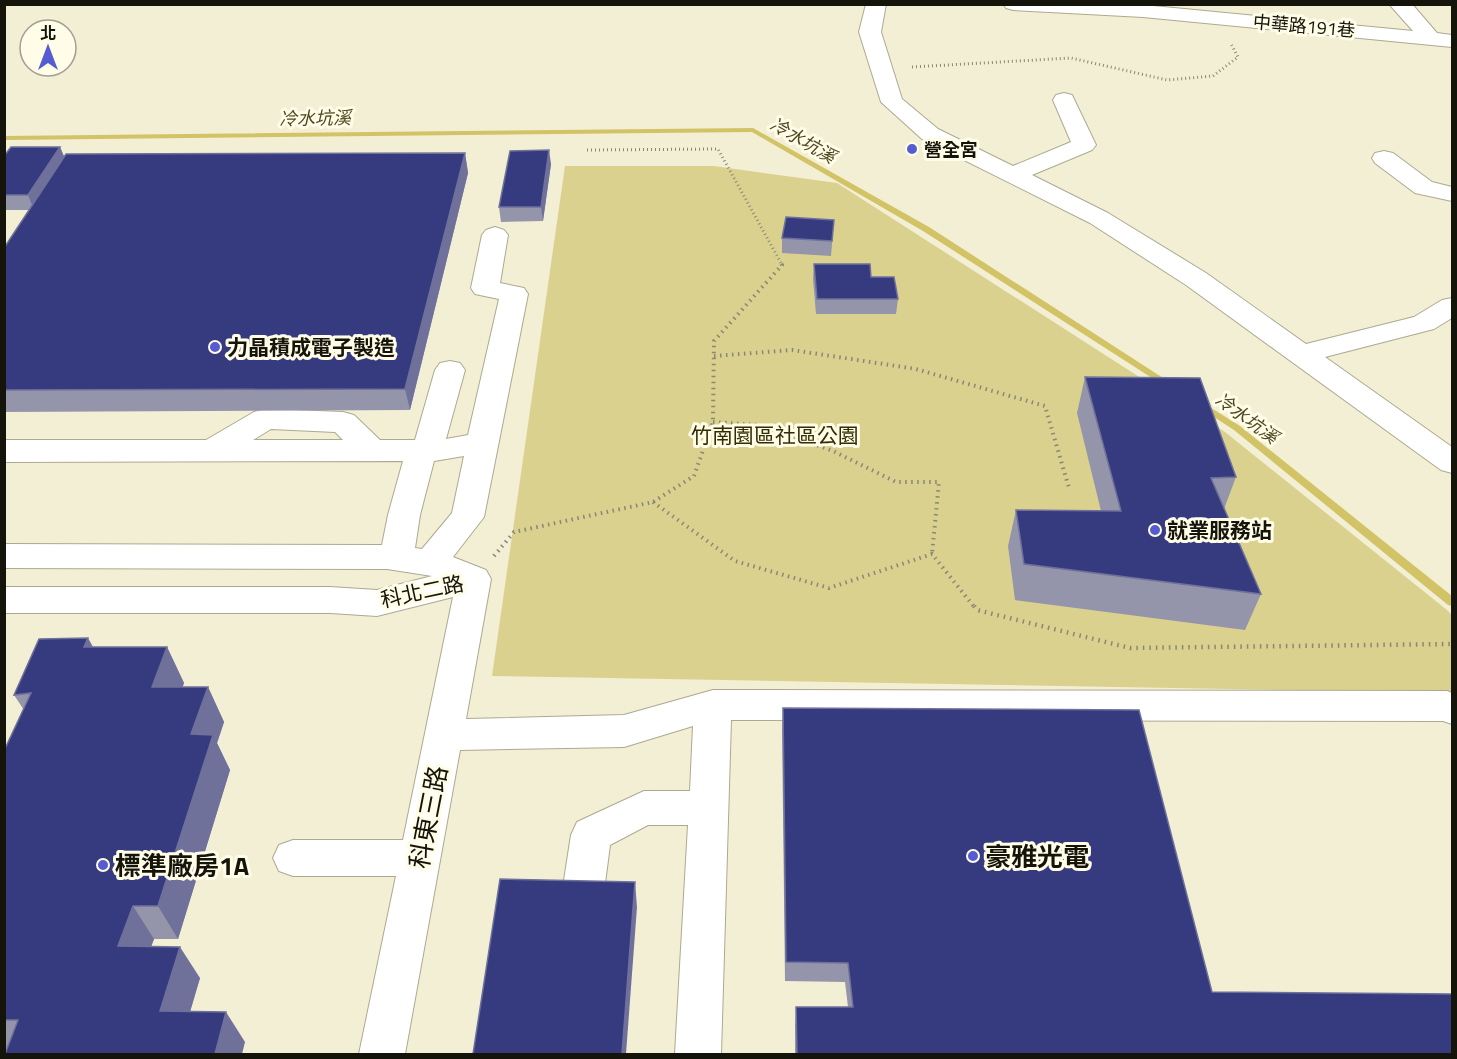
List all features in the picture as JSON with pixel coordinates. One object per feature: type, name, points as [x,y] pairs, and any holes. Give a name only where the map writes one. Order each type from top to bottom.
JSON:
[{"type":"street","points":[[876,4],[870,32],[892,102],[930,134],[1108,224],[1196,279],[1452,462]]},
{"type":"street","name":"中華路191巷","points":[[1013,4],[1143,11],[1452,41]]},
{"type":"street","points":[[1399,4],[1409,12],[1431,39]]},
{"type":"street","points":[[1012,175],[1084,145],[1064,100]]},
{"type":"street","points":[[1384,158],[1424,188],[1452,194]]},
{"type":"street","points":[[430,562],[468,517],[514,294],[484,288],[495,235]]},
{"type":"street","points":[[1302,354],[1424,323],[1452,306]]},
{"type":"street","points":[[397,558],[404,515],[450,370]]},
{"type":"street","points":[[4,451],[213,450],[265,419],[343,422],[372,450],[445,450],[482,442]]},
{"type":"street","name":"科北二路","points":[[4,556],[397,558],[430,562],[474,579]]},
{"type":"street","name":"科北二路","points":[[4,600],[330,600],[377,603],[474,579]]},
{"type":"street","name":"科東三路","points":[[382,1054],[474,579]]},
{"type":"street","points":[[698,1054],[713,705]]},
{"type":"street","points":[[444,735],[624,730],[713,705],[1447,706],[1452,709]]},
{"type":"street","points":[[581,906],[591,835],[644,808],[709,808]]},
{"type":"street","points":[[293,858],[420,858]]},
{"type":"path","points":[[881,69],[1071,58],[1167,80],[1213,76],[1238,57],[1218,18]]},
{"type":"path","points":[[474,579],[514,532],[652,502],[694,476],[713,422],[714,341],[782,265],[718,149],[587,150]]},
{"type":"path","points":[[714,356],[792,350],[916,369],[1045,406],[1069,488]]},
{"type":"path","points":[[713,422],[760,425],[833,451],[896,482],[939,483],[933,554],[977,610],[1130,648],[1452,644]]},
{"type":"path","points":[[652,502],[735,561],[829,588],[933,554]]},
{"type":"green space","name":"竹南園區社區公園","points":[[565,166],[714,166],[837,183],[1225,432],[1447,610],[1452,615],[1452,693],[492,676]]},
{"type":"building","points":[[11,147],[60,147],[28,195],[4,195],[4,156]]},
{"type":"building","points":[[549,150],[541,207],[499,207],[510,151]]},
{"type":"building","name":"力晶積成電子製造","points":[[465,153],[405,389],[4,390],[4,248],[66,154]]},
{"type":"building","points":[[786,217],[834,220],[832,241],[782,238]]},
{"type":"building","points":[[814,264],[870,264],[871,277],[894,277],[898,299],[817,299]]},
{"type":"building","name":"就業服務站","points":[[1085,377],[1200,378],[1236,477],[1211,478],[1261,594],[1024,564],[1016,510],[1121,511]]},
{"type":"building","name":"標準廠房1A","points":[[88,638],[84,647],[167,647],[152,687],[208,687],[191,734],[213,735],[158,906],[133,906],[118,946],[180,947],[160,1011],[226,1012],[215,1054],[5,1054],[18,1020],[4,1020],[4,751],[31,693],[14,695],[39,639]]},
{"type":"building","name":"豪雅光電","points":[[783,708],[1139,710],[1212,992],[1452,994],[1452,1054],[797,1054],[796,1007],[853,1007],[848,963],[786,962]]},
{"type":"building","points":[[500,879],[635,882],[622,1054],[473,1054]]},
{"type":"waterway","name":"冷水坑溪","points":[[4,138],[753,130],[926,229],[1169,385]]},
{"type":"waterway","name":"冷水坑溪","points":[[1200,404],[1237,428],[1452,602]]},
{"type":"place","name":"營全宮","points":[[912,149]]},
{"type":"place","name":"力晶積成電子製造","points":[[215,347]]},
{"type":"place","name":"就業服務站","points":[[1155,530]]},
{"type":"place","name":"豪雅光電","points":[[973,856]]},
{"type":"place","name":"標準廠房1A","points":[[103,865]]}]
